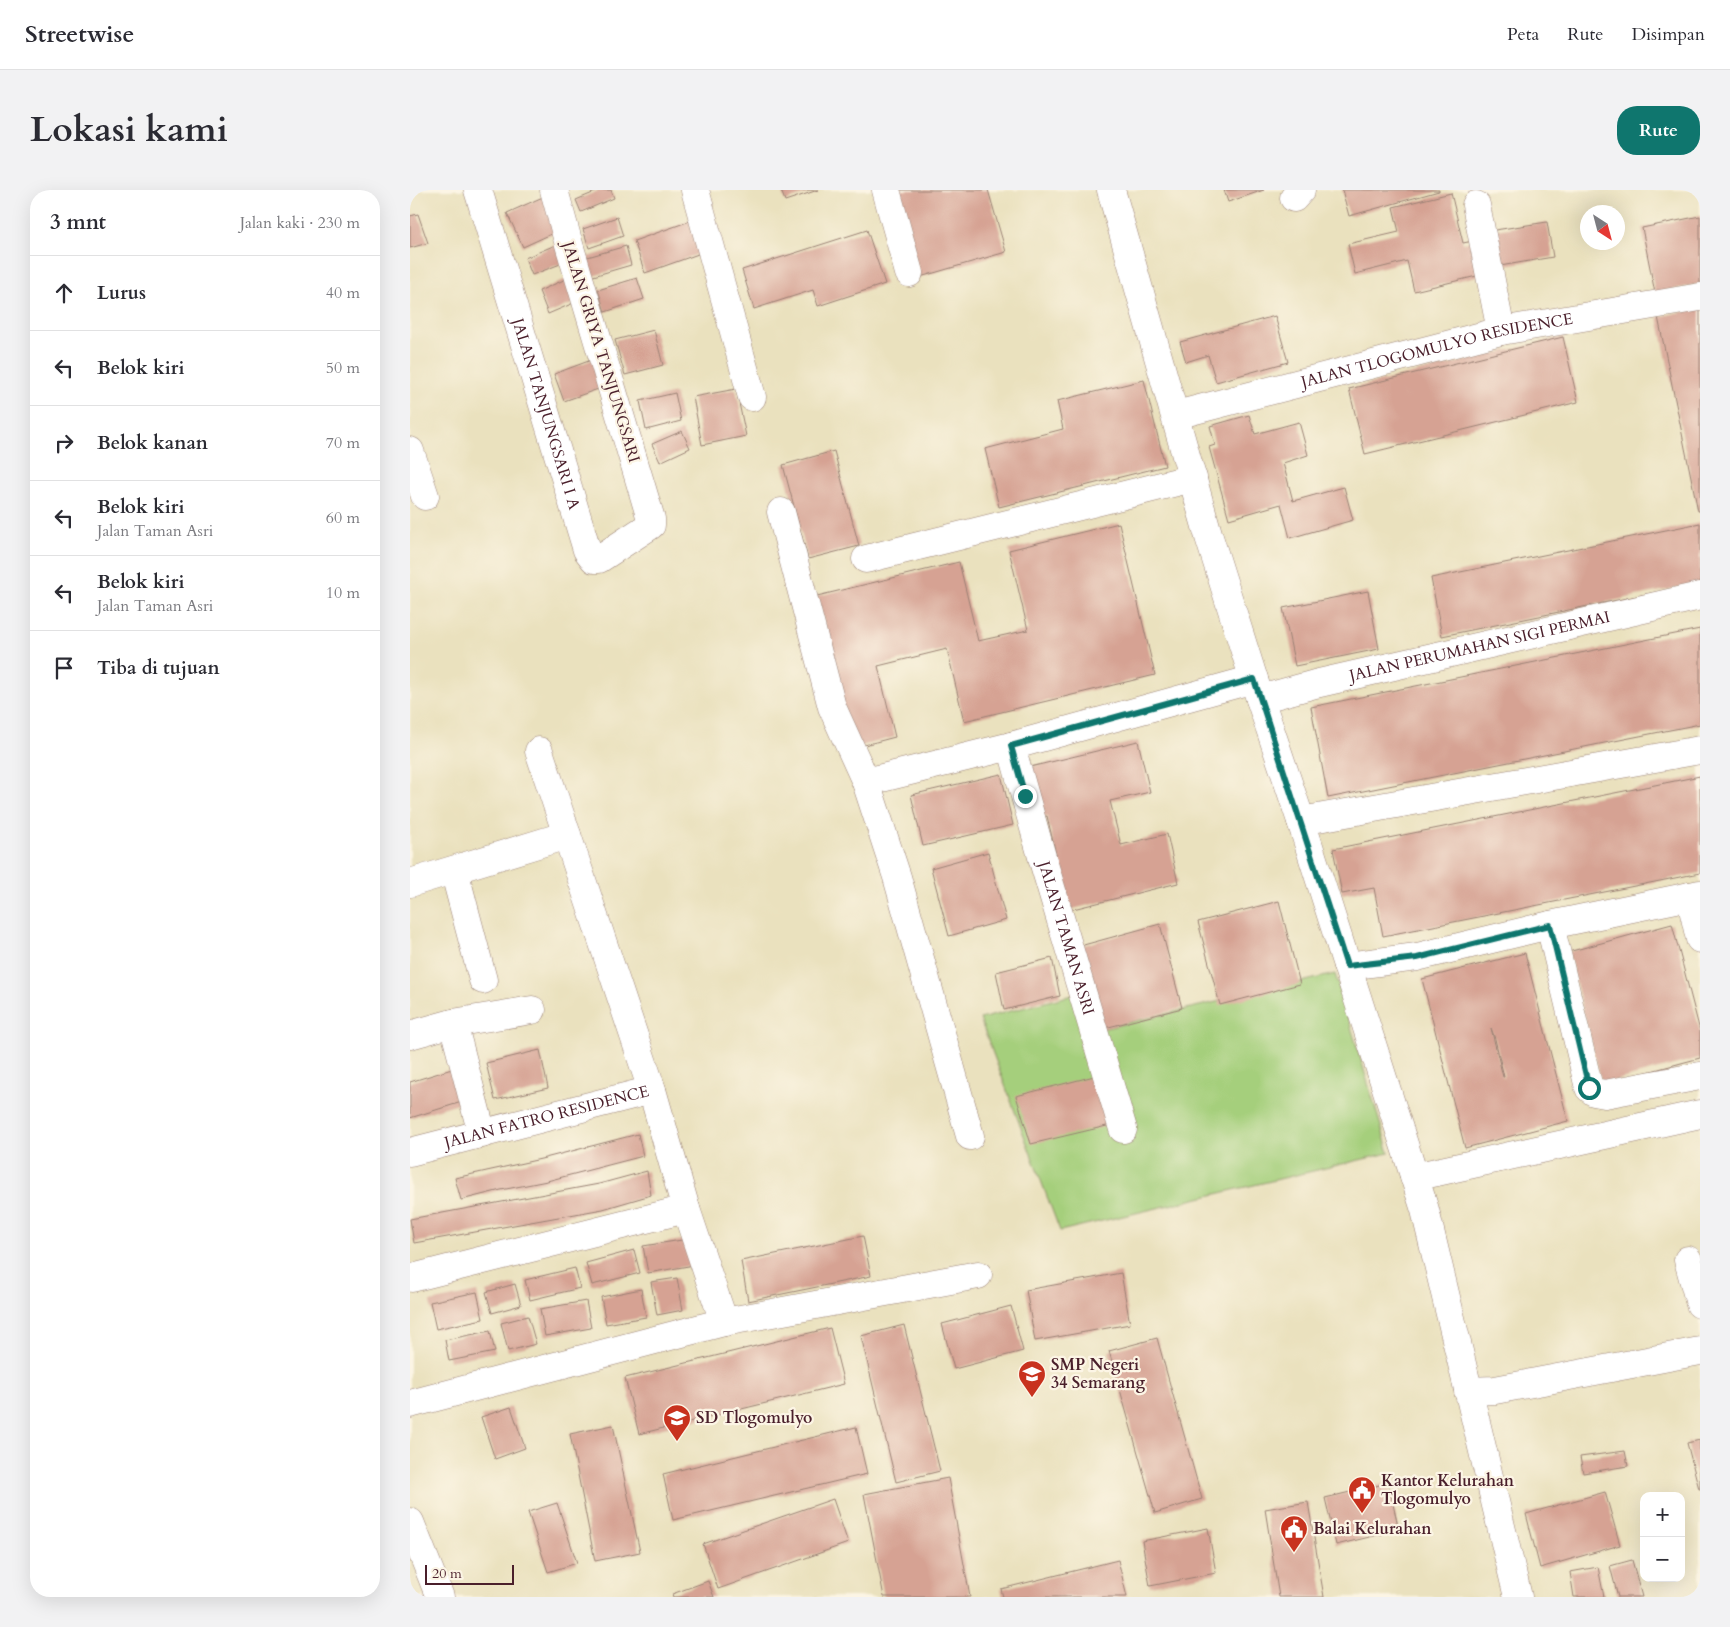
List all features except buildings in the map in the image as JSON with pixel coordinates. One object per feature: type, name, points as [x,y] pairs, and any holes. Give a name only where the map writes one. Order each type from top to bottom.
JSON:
[{"type":"street","name":"JALAN TANJUNGSARI I A","points":[[478,190],[590,556],[594,559],[599,559],[650,525],[650,514]]},
{"type":"street","name":"JALAN GRIYA TANJUNGSARI","points":[[554,190],[650,514]]},
{"type":"street","points":[[695,190],[752,397]]},
{"type":"street","points":[[886,190],[909,273]]},
{"type":"street","points":[[1111,190],[1210,537],[1425,1210],[1518,1597]]},
{"type":"street","points":[[1476,205],[1501,331]]},
{"type":"street","name":"JALAN TLOGOMULYO RESIDENCE","points":[[1176,415],[1501,331],[1700,297]]},
{"type":"street","points":[[410,451],[425,496]]},
{"type":"street","points":[[866,559],[1193,478]]},
{"type":"street","points":[[780,512],[832,707],[866,782],[897,877],[970,1136]]},
{"type":"street","name":"JALAN PERUMAHAN SIGI PERMAI","points":[[1257,689],[1325,682],[1700,596]]},
{"type":"street","points":[[866,782],[1257,689]]},
{"type":"street","name":"JALAN TAMAN ASRI","points":[[1011,746],[1123,1129]]},
{"type":"street","points":[[1301,821],[1700,750]]},
{"type":"street","points":[[540,751],[652,1090]]},
{"type":"street","points":[[410,883],[567,835]]},
{"type":"street","points":[[454,870],[483,980]]},
{"type":"street","points":[[1347,966],[1417,958],[1550,925],[1695,895],[1700,939]]},
{"type":"street","points":[[1550,925],[1589,1088],[1594,1092],[1605,1094],[1700,1076]]},
{"type":"street","points":[[410,1034],[453,1022],[532,1010]]},
{"type":"street","points":[[453,1022],[482,1134]]},
{"type":"street","name":"JALAN FATRO RESIDENCE","points":[[410,1152],[652,1090],[686,1209],[724,1322]]},
{"type":"street","points":[[1414,1177],[1700,1114]]},
{"type":"street","points":[[412,1278],[686,1209]]},
{"type":"street","points":[[1688,1260],[1700,1304]]},
{"type":"street","points":[[410,1404],[724,1322],[978,1275]]},
{"type":"street","points":[[1468,1391],[1495,1390],[1700,1351]]},
{"type":"street","points":[[410,1522],[415,1548],[440,1597]]},
{"type":"green space","points":[[1335,974],[1389,1153],[1060,1231],[980,1019],[1076,994],[1085,1033]]},
{"type":"place","name":"SMP Negeri 34 Semarang","points":[[1032,1398]]},
{"type":"place","name":"SD Tlogomulyo","points":[[677,1442]]},
{"type":"place","name":"Kantor Kelurahan Tlogomulyo","points":[[1362,1514]]},
{"type":"place","name":"Balai Kelurahan","points":[[1294,1553]]},
{"type":"route","points":[[1025,796],[1011,746],[1254,679],[1347,966],[1417,958],[1550,925],[1589,1088]]}]
